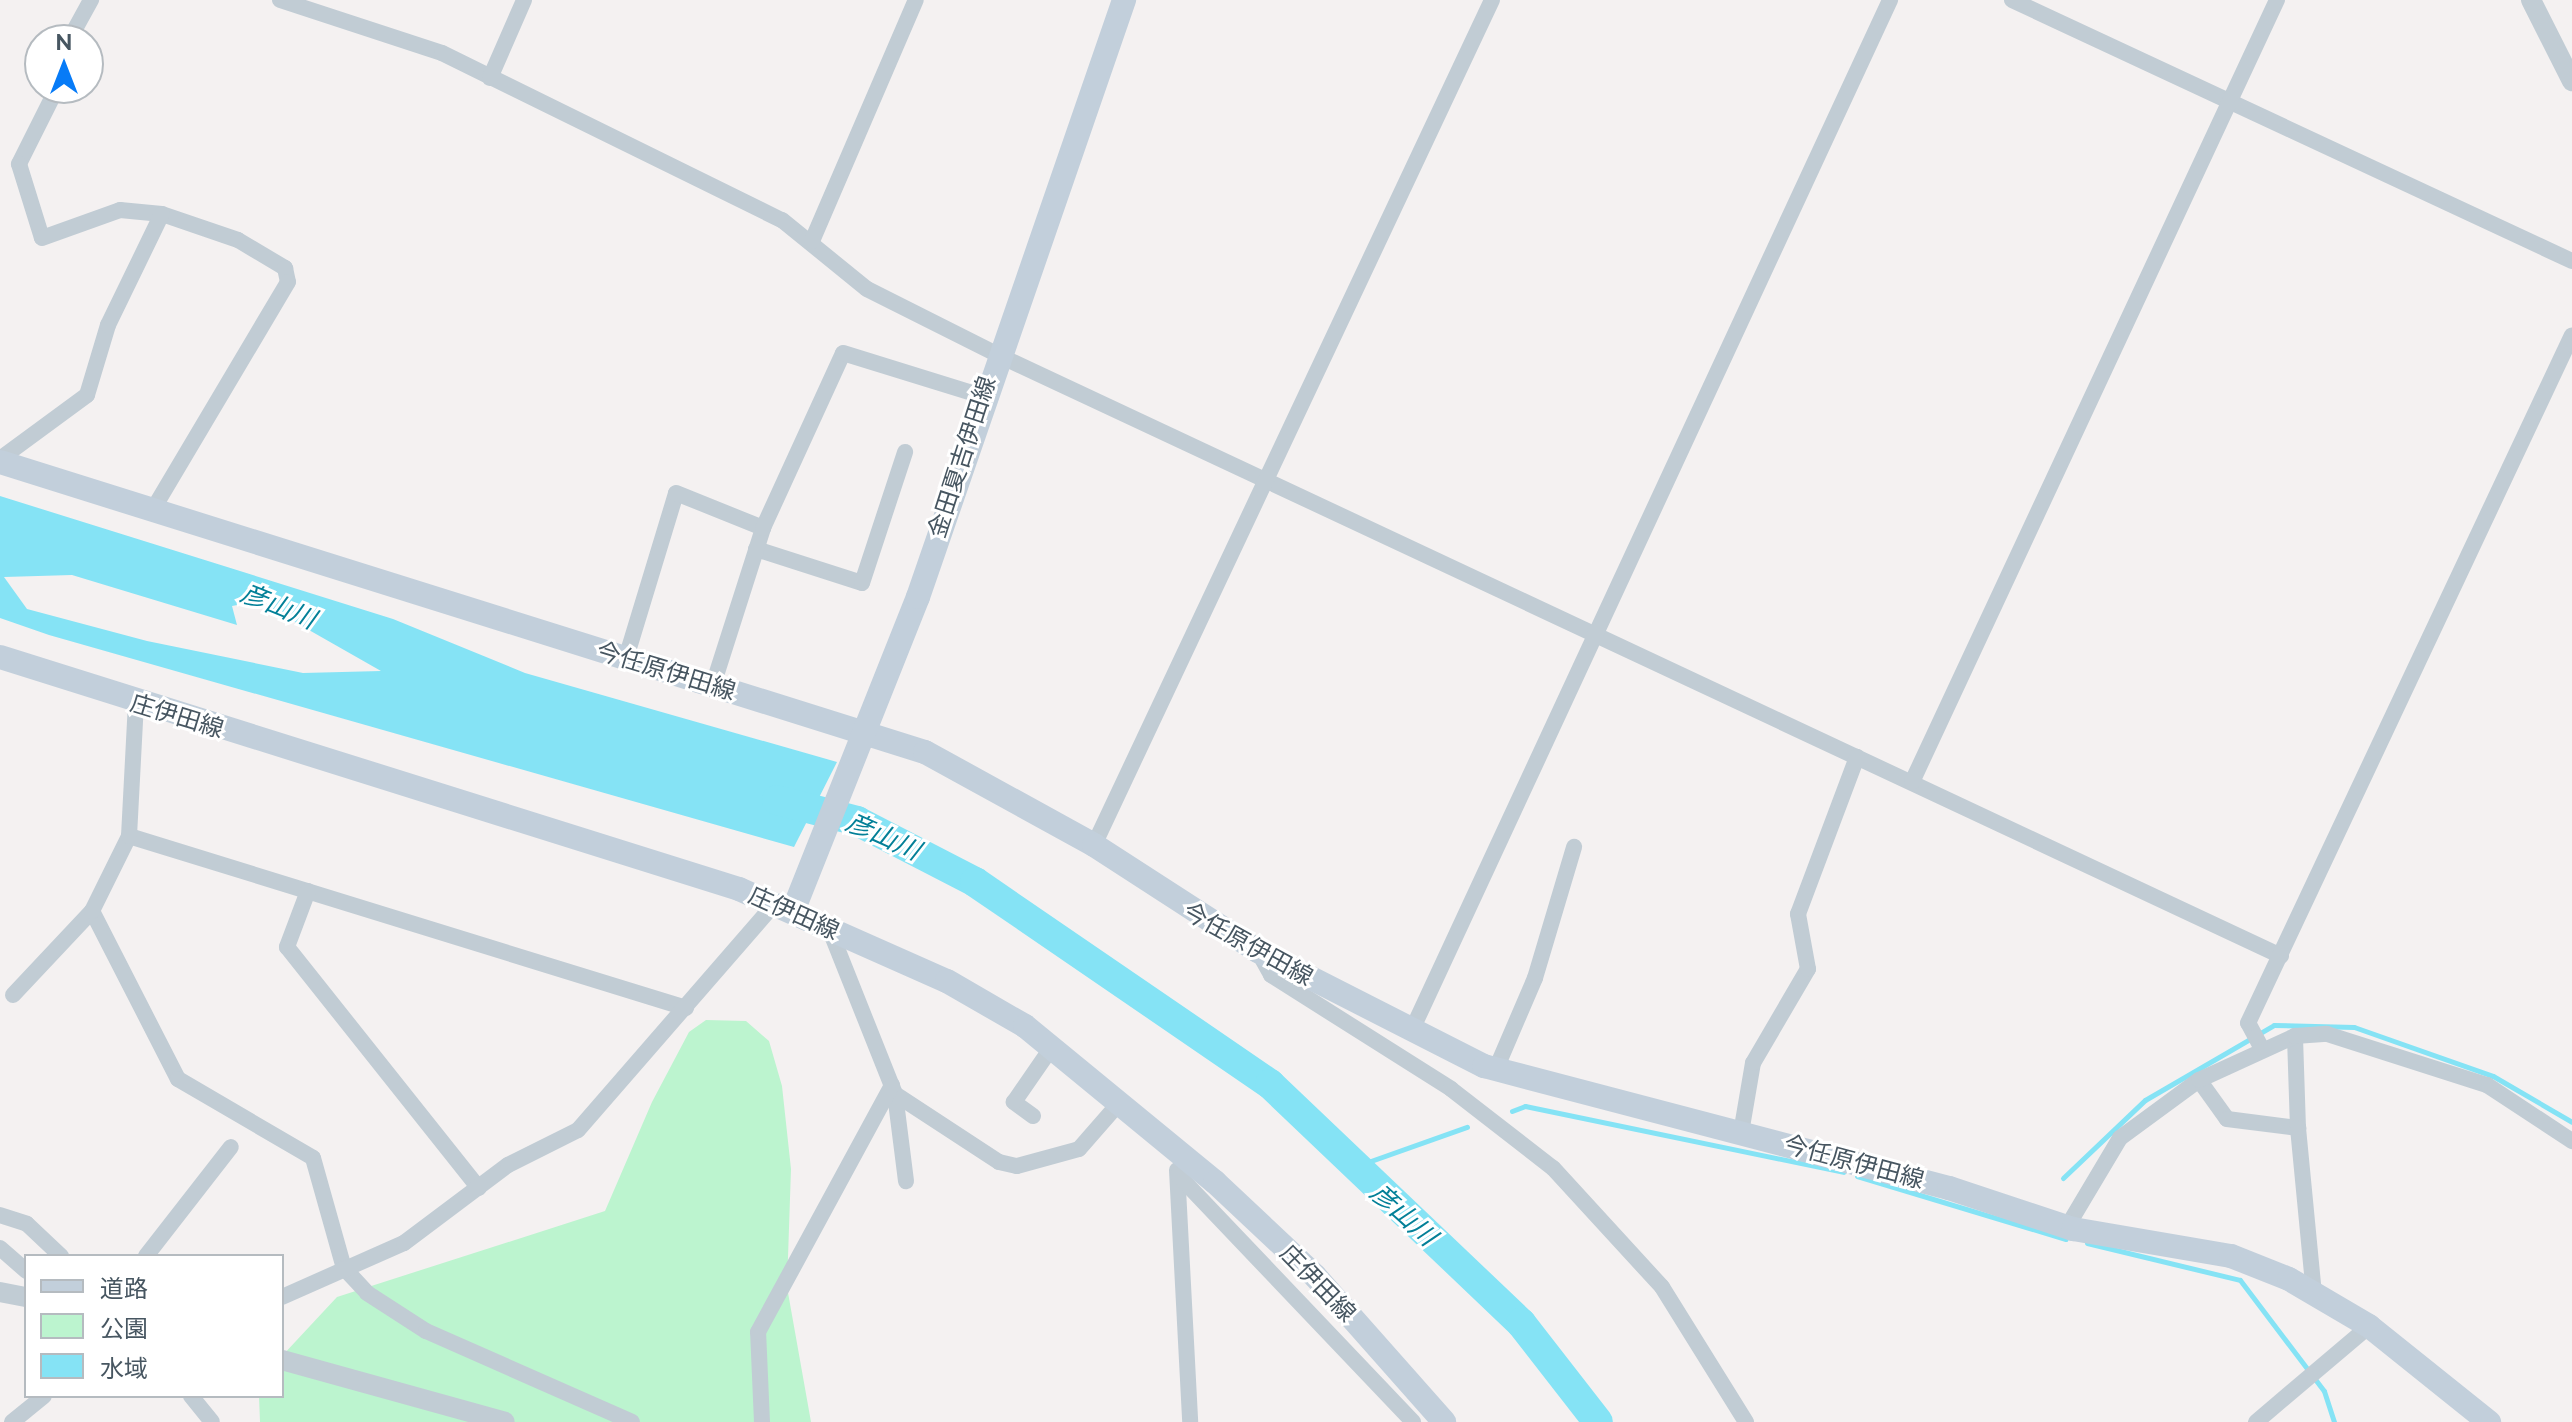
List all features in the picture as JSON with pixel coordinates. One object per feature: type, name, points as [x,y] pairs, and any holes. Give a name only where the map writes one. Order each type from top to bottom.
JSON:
[{"type":"main road","name":"金田夏吉伊田線","points":[[789,904],[918,597],[996,354],[1124,0]]},
{"type":"main road","name":"今任原伊田線","points":[[0,460],[861,731],[967,770],[1094,845],[1258,951],[1411,1032],[1496,1069],[1741,1133],[2067,1227],[2231,1256],[2314,1293],[2369,1326],[2489,1422]]},
{"type":"main road","name":"庄伊田線","points":[[0,657],[136,704],[789,904],[829,928],[947,981],[1052,1047],[1176,1148],[1315,1276],[1444,1422]]},
{"type":"street","points":[[78,24],[91,0]]},
{"type":"street","points":[[280,0],[416,44],[490,78],[812,241],[867,289],[996,354],[2281,956]]},
{"type":"street","points":[[490,78],[524,0]]},
{"type":"street","points":[[812,241],[916,0]]},
{"type":"street","points":[[1094,845],[1492,0]]},
{"type":"street","points":[[1411,1032],[1593,634],[1890,0]]},
{"type":"street","points":[[2012,0],[2572,261]]},
{"type":"street","points":[[1912,782],[2277,0]]},
{"type":"street","points":[[2531,0],[2572,81]]},
{"type":"street","points":[[49,104],[19,164],[42,238],[120,210],[162,214],[238,240],[285,268],[288,282],[153,509]]},
{"type":"street","points":[[0,161],[19,164]]},
{"type":"street","points":[[0,460],[87,395],[108,325],[162,214]]},
{"type":"street","points":[[2260,1045],[2248,1023],[2572,335]]},
{"type":"street","points":[[713,685],[763,528],[843,353],[982,396]]},
{"type":"street","points":[[756,549],[862,583],[905,452]]},
{"type":"street","points":[[626,658],[676,493],[763,528]]},
{"type":"street","points":[[13,995],[92,911],[129,836],[136,704]]},
{"type":"street","points":[[1741,1133],[1753,1063],[1808,969],[1798,914],[1857,757]]},
{"type":"street","points":[[129,836],[686,1008]]},
{"type":"street","points":[[1496,1069],[1535,978],[1574,847]]},
{"type":"street","points":[[308,891],[287,947],[479,1188]]},
{"type":"street","points":[[284,1296],[404,1243],[479,1188],[578,1130],[686,1008],[789,904]]},
{"type":"street","points":[[92,911],[178,1079],[313,1158],[344,1268],[367,1293],[416,1325],[632,1422]]},
{"type":"street","points":[[829,928],[893,1089],[906,1181]]},
{"type":"street","points":[[1258,951],[1271,975],[1451,1089],[1553,1168],[1662,1287],[1746,1422]]},
{"type":"street","points":[[2067,1227],[2098,1164],[2120,1138],[2199,1080],[2260,1045],[2295,1036],[2327,1034],[2487,1085],[2572,1141]]},
{"type":"street","points":[[2295,1036],[2298,1128],[2314,1293]]},
{"type":"street","points":[[1033,1116],[1014,1102],[1052,1047]]},
{"type":"street","points":[[2199,1080],[2227,1119],[2298,1128]]},
{"type":"street","points":[[893,1089],[999,1162],[1017,1166],[1079,1149],[1121,1101]]},
{"type":"street","points":[[762,1422],[758,1332],[893,1089]]},
{"type":"street","points":[[148,1254],[231,1147]]},
{"type":"street","points":[[1176,1148],[1190,1422]]},
{"type":"street","points":[[1178,1175],[1413,1422]]},
{"type":"street","points":[[0,1215],[27,1224],[59,1254]]},
{"type":"street","points":[[0,1248],[24,1269]]},
{"type":"street","points":[[2256,1422],[2369,1326]]},
{"type":"street","points":[[284,1360],[505,1422]]},
{"type":"street","points":[[12,1422],[42,1398]]},
{"type":"street","points":[[193,1398],[212,1422]]},
{"type":"green space","points":[[706,1020],[746,1021],[769,1041],[782,1086],[791,1169],[787,1287],[811,1422],[260,1422],[259,1398],[284,1398],[284,1354],[337,1297],[605,1211],[652,1102],[689,1032]]},
{"type":"water","points":[[0,496],[393,619],[525,673],[837,762],[794,847],[49,635],[0,618]],"holes":[[[72,575],[237,625],[232,606],[258,601],[381,671],[303,673],[147,641],[27,609],[4,577]]]},
{"type":"waterway","name":"彦山川","points":[[777,800],[857,821],[975,882],[1270,1084],[1521,1323],[1598,1422]]},
{"type":"waterway","points":[[2063,1178],[2145,1100],[2274,1025],[2354,1027],[2493,1076],[2572,1122]]},
{"type":"waterway","points":[[1512,1111],[1525,1106],[1843,1172]]},
{"type":"waterway","points":[[1351,1168],[1467,1127]]},
{"type":"waterway","points":[[1857,1176],[2066,1239]]},
{"type":"waterway","points":[[2087,1243],[2240,1280],[2324,1391],[2334,1422]]}]
